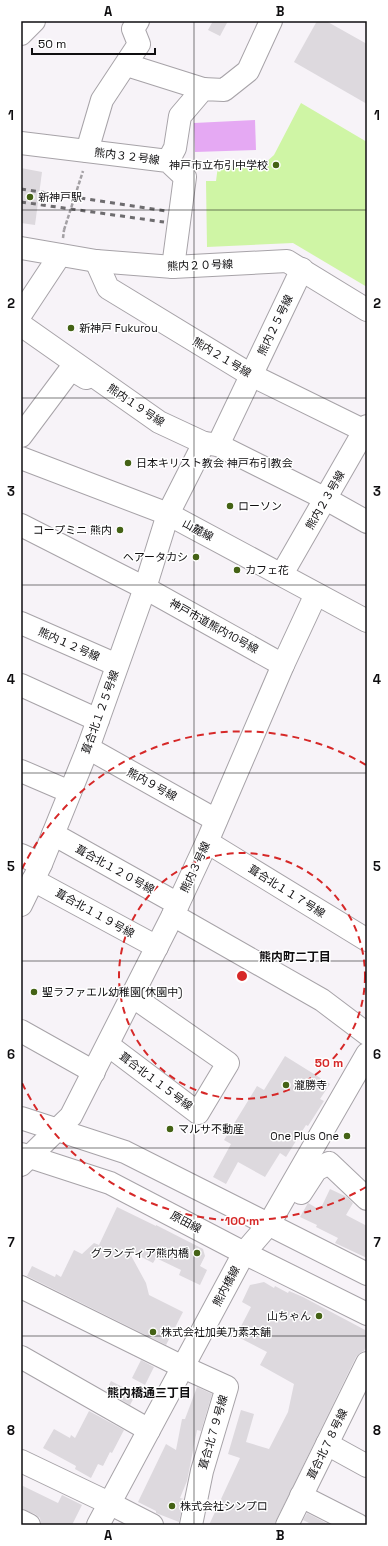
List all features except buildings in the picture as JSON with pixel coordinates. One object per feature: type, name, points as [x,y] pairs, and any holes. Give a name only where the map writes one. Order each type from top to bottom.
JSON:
[{"type":"street","points":[[21,34],[34,21]]},
{"type":"street","points":[[85,161],[102,100],[127,65],[139,44],[133,29],[138,21]]},
{"type":"street","points":[[127,65],[203,89],[224,90],[248,71],[271,21]]},
{"type":"street","points":[[168,161],[175,148],[180,116],[203,89]]},
{"type":"street","name":"熊内３２号線","points":[[21,142],[85,161],[168,161],[185,177],[173,267]]},
{"type":"street","name":"熊内２０号線","points":[[21,248],[96,261],[173,267],[287,261],[367,310]]},
{"type":"street","points":[[21,314],[60,255]]},
{"type":"street","name":"熊内２１号線","points":[[96,261],[108,288],[251,375],[366,430]]},
{"type":"street","name":"熊内２５号線","points":[[168,514],[251,375],[302,270]]},
{"type":"street","name":"熊内１９号線","points":[[21,325],[159,422],[211,444],[326,499],[367,522]]},
{"type":"street","points":[[21,436],[71,369],[86,378],[88,372]]},
{"type":"street","name":"熊内２３号線","points":[[282,574],[366,430]]},
{"type":"street","name":"山麓線","points":[[21,458],[168,514],[367,621]]},
{"type":"street","name":"葺合北１２５号線","points":[[21,905],[37,872],[88,748],[144,588],[168,514]]},
{"type":"street","name":"神戸市道熊内10号線","points":[[21,525],[144,588],[283,665]]},
{"type":"street","name":"熊内３号線","points":[[24,1159],[71,1116],[108,1045],[207,842],[283,665],[316,594]]},
{"type":"street","name":"熊内１２号線","points":[[21,623],[117,665]]},
{"type":"street","points":[[21,685],[98,720]]},
{"type":"street","name":"熊内９号線","points":[[88,748],[216,820]]},
{"type":"street","points":[[21,771],[70,792]]},
{"type":"street","name":"葺合北１２０号線","points":[[53,834],[322,1000],[367,1034]]},
{"type":"street","name":"葺合北１１７号線","points":[[207,842],[367,940]]},
{"type":"street","name":"葺合北１１９号線","points":[[21,855],[37,872],[157,947]]},
{"type":"street","name":"葺合北１１５号線","points":[[108,1045],[198,1113],[228,1063],[132,996]]},
{"type":"street","points":[[21,1031],[94,1072]]},
{"type":"street","name":"熊内橋線","points":[[98,1525],[244,1253],[269,1224],[367,1054]]},
{"type":"street","points":[[21,1118],[126,1152],[367,1274]]},
{"type":"street","name":"原田線","points":[[24,1159],[110,1183],[244,1253],[367,1314]]},
{"type":"street","points":[[269,1224],[292,1206],[316,1170],[329,1163],[367,1200]]},
{"type":"street","points":[[21,1287],[183,1368]]},
{"type":"street","points":[[21,1357],[149,1430]]},
{"type":"street","name":"葺合北７８号線","points":[[287,1525],[327,1444],[360,1396],[367,1363]]},
{"type":"street","name":"葺合北７９号線","points":[[183,1368],[227,1387],[202,1471],[191,1525]]},
{"type":"street","points":[[327,1444],[367,1466]]},
{"type":"street","points":[[21,1461],[152,1525]]},
{"type":"street","points":[[301,1496],[358,1525]]},
{"type":"street","points":[[21,1521],[30,1525]]},
{"type":"path","points":[[64,230],[85,161]]},
{"type":"green space","points":[[301,103],[367,142],[367,287],[293,243],[207,247],[206,181],[216,181],[218,166],[263,165],[274,155]]},
{"type":"shaded area","points":[[255,120],[256,150],[195,152],[194,123]]},
{"type":"railway","points":[[21,189],[166,211]]},
{"type":"railway","points":[[21,202],[164,222]]},
{"type":"place","name":"神戸市立布引中学校","points":[[276,165]]},
{"type":"place","name":"新神戸駅","points":[[30,197]]},
{"type":"place","name":"新神戸 Fukurou","points":[[71,328]]},
{"type":"place","name":"日本キリスト教会 神戸布引教会","points":[[128,463]]},
{"type":"place","name":"ローソン","points":[[230,506]]},
{"type":"place","name":"コープミニ 熊内","points":[[120,530]]},
{"type":"place","name":"ヘアータカシ","points":[[196,557]]},
{"type":"place","name":"カフェ花","points":[[237,570]]},
{"type":"place","name":"聖ラファエル幼稚園(休園中)","points":[[34,992]]},
{"type":"place","name":"瀧勝寺","points":[[286,1085]]},
{"type":"place","name":"マルサ不動産","points":[[170,1129]]},
{"type":"place","name":"One Plus One","points":[[347,1136]]},
{"type":"place","name":"グランディア熊内橋","points":[[197,1253]]},
{"type":"place","name":"山ちゃん","points":[[319,1316]]},
{"type":"place","name":"株式会社加美乃素本舗","points":[[153,1332]]},
{"type":"place","name":"株式会社シンプロ","points":[[172,1506]]},
{"type":"district","name":"熊内町二丁目","points":[[295,957]]},
{"type":"district","name":"熊内橋通三丁目","points":[[149,1393]]}]
